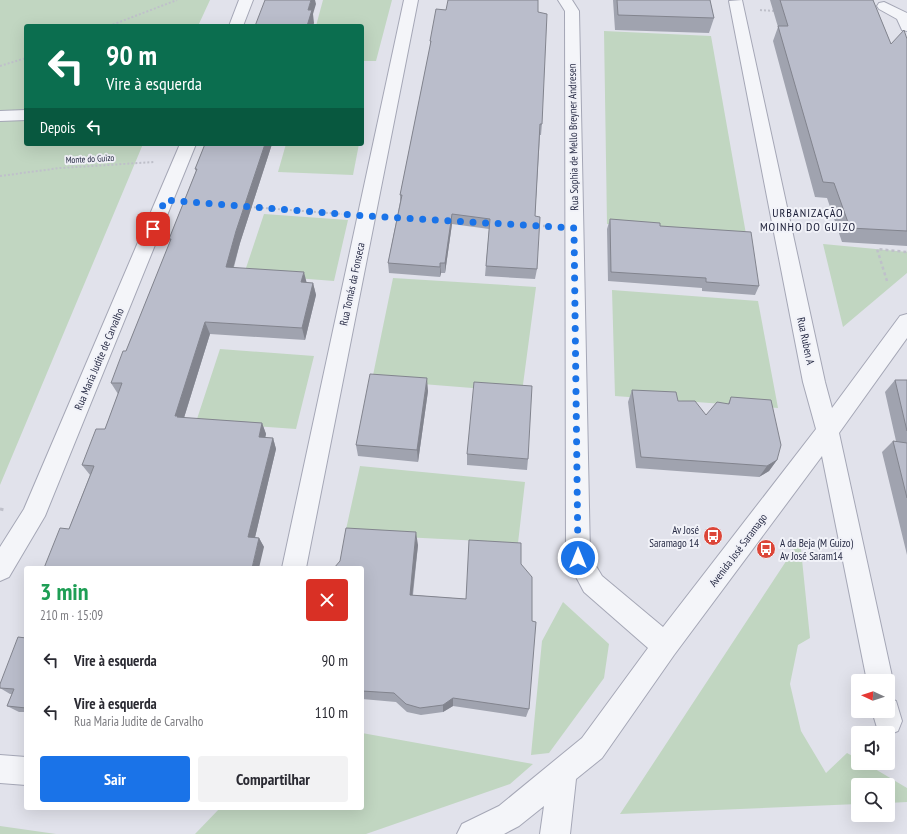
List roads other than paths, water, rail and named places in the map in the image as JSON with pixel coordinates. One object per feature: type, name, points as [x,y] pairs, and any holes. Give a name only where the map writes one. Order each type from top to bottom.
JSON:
[{"type":"street","points":[[237,24],[246,0]]},
{"type":"street","name":"Rua Tomás da Fonseca","points":[[294,566],[411,0]]},
{"type":"street","name":"Rua Sophia de Mello Breyner Andresen","points":[[565,0],[572,11],[578,558],[593,584],[665,646]]},
{"type":"street","name":"Rua Ruben A","points":[[737,5],[814,382],[828,431],[879,674]]},
{"type":"street","points":[[884,6],[903,17],[907,27]]},
{"type":"street","points":[[0,116],[24,115]]},
{"type":"street","name":"Rua Maria Judite de Carvalho","points":[[0,569],[33,516],[185,152]]},
{"type":"street","name":"Avenida José Saramago","points":[[472,834],[509,816],[592,748],[665,646],[828,431],[907,322]]},
{"type":"street","points":[[0,769],[24,771]]},
{"type":"street","points":[[555,834],[563,772]]},
{"type":"place","name":"Av José Saramago 14","points":[[713,536]]},
{"type":"place","name":"A da Beja (M Guizo) Av José Saram14","points":[[766,549]]},
{"type":"district","name":"URBANIZAÇÃO MOINHO DO GUIZO","points":[[808,220]]}]
